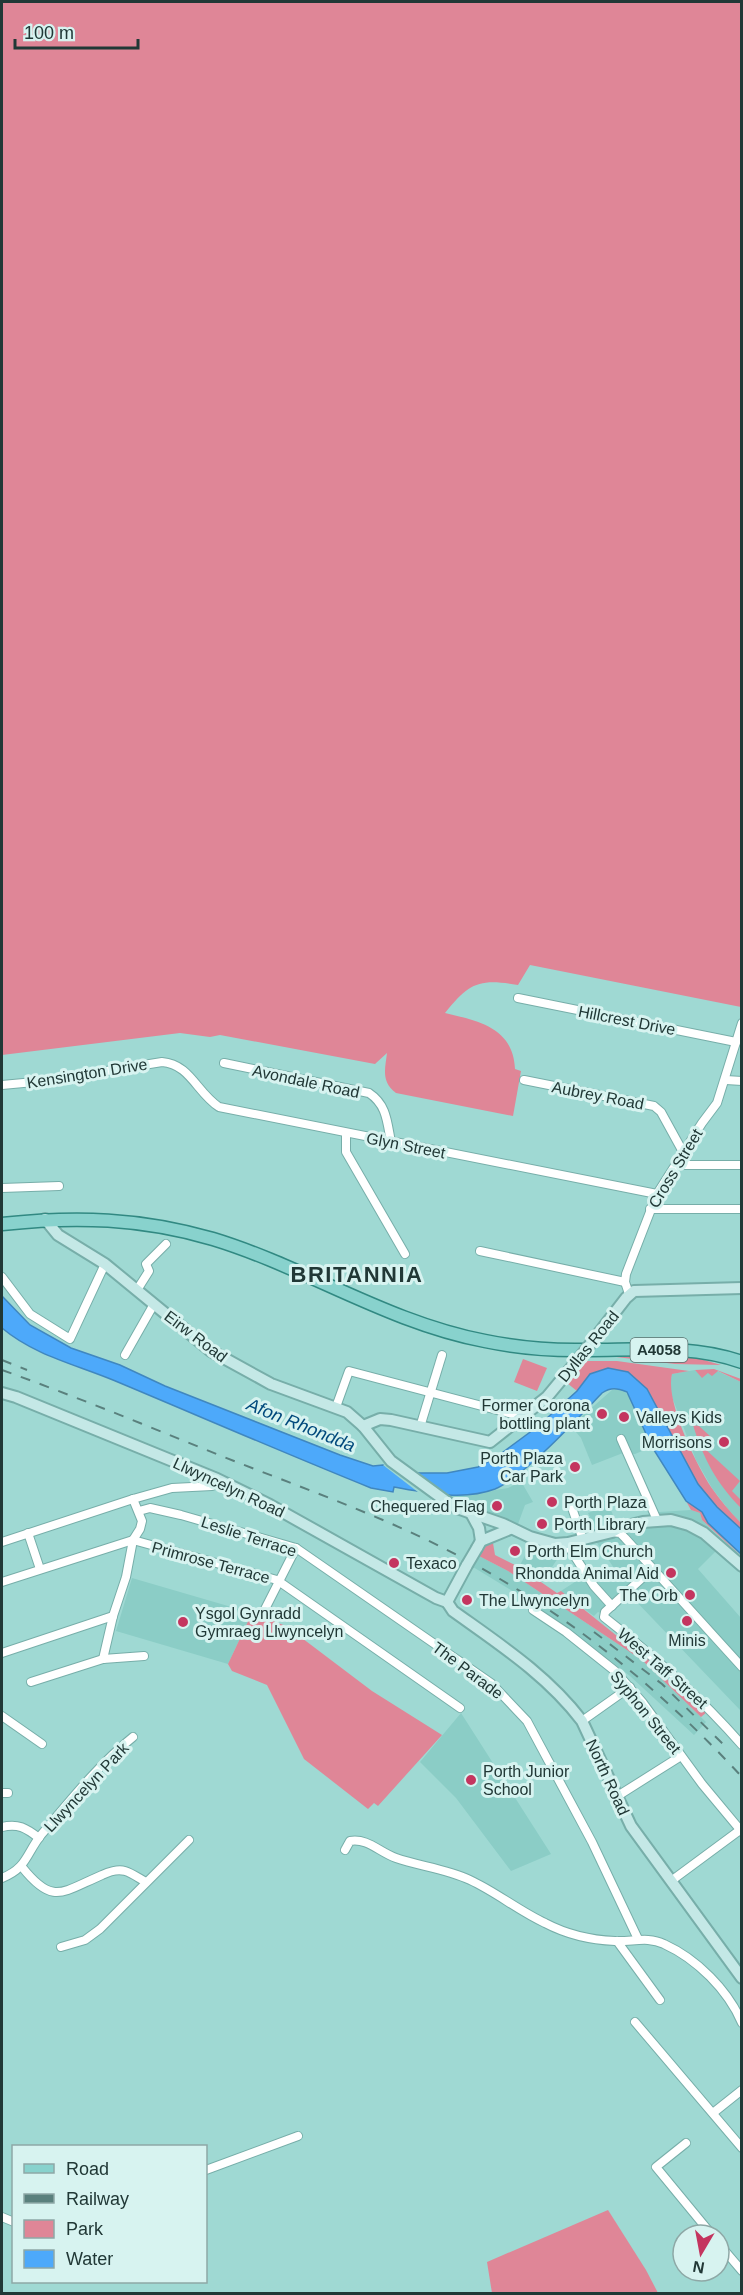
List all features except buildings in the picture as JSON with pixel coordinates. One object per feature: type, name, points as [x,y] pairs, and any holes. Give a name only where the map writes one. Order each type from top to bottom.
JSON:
[{"type":"main road","name":"A4058","points":[[2,1224],[45,1219],[92,1218],[183,1231],[252,1253],[430,1327],[482,1341],[552,1349],[689,1350],[722,1355],[741,1362]]},
{"type":"main road","name":"Eirw Road","points":[[45,1219],[58,1235],[105,1264],[211,1352],[271,1384],[347,1412],[363,1426],[391,1461],[438,1498],[471,1515],[478,1515],[503,1524],[510,1529],[551,1544],[583,1540],[626,1526],[657,1520]]},
{"type":"main road","points":[[629,1294],[640,1289],[741,1288]]},
{"type":"main road","name":"Dyllas Road","points":[[420,1427],[490,1442],[547,1397],[629,1294]]},
{"type":"main road","name":"Llwyncelyn Road","points":[[2,1393],[217,1479],[270,1505],[447,1602]]},
{"type":"main road","points":[[363,1426],[380,1419],[420,1427]]},
{"type":"main road","points":[[447,1602],[479,1544],[479,1528],[471,1515]]},
{"type":"main road","points":[[657,1520],[671,1520],[696,1528],[741,1566]]},
{"type":"main road","points":[[479,1544],[510,1529]]},
{"type":"main road","name":"North Road","points":[[447,1602],[453,1611],[551,1684],[582,1721],[631,1826],[740,1972]]},
{"type":"street","name":"Hillcrest Drive","points":[[518,998],[736,1042]]},
{"type":"street","name":"Cross Street","points":[[625,1282],[657,1194],[717,1103],[726,1080],[741,1023]]},
{"type":"street","name":"Kensington Drive","points":[[2,1085],[45,1081],[162,1062],[172,1063]]},
{"type":"street","name":"Glyn Street","points":[[172,1063],[182,1068],[210,1101],[219,1107],[657,1194]]},
{"type":"street","name":"Avondale Road","points":[[224,1063],[369,1094],[379,1100],[385,1110],[391,1142]]},
{"type":"street","name":"Aubrey Road","points":[[524,1080],[654,1106],[661,1112],[683,1152]]},
{"type":"street","points":[[726,1080],[741,1081]]},
{"type":"street","points":[[346,1133],[346,1152],[405,1254]]},
{"type":"street","points":[[675,1165],[741,1165]]},
{"type":"street","points":[[2,1188],[59,1186]]},
{"type":"street","points":[[650,1209],[741,1209]]},
{"type":"street","points":[[137,1290],[149,1271],[146,1264],[166,1244]]},
{"type":"street","points":[[480,1251],[625,1282],[629,1294]]},
{"type":"street","points":[[2,1277],[30,1314],[70,1339],[105,1264]]},
{"type":"street","points":[[125,1355],[154,1304]]},
{"type":"street","points":[[420,1427],[442,1354]]},
{"type":"street","points":[[336,1407],[349,1371],[524,1417]]},
{"type":"street","points":[[621,1438],[657,1520]]},
{"type":"street","points":[[2,1542],[133,1498],[172,1488],[212,1486],[217,1479]]},
{"type":"street","points":[[103,1659],[113,1616],[126,1577],[133,1540],[142,1521],[133,1498]]},
{"type":"street","points":[[570,1503],[583,1540]]},
{"type":"street","name":"Leslie Terrace","points":[[139,1511],[150,1508],[181,1515],[296,1548],[381,1607]]},
{"type":"street","points":[[612,1532],[620,1533],[625,1538],[741,1667]]},
{"type":"street","points":[[28,1533],[40,1569]]},
{"type":"street","name":"Primrose Terrace","points":[[2,1582],[133,1540],[277,1580],[460,1708]]},
{"type":"street","points":[[568,1543],[594,1586],[612,1606]]},
{"type":"street","points":[[263,1612],[277,1580],[296,1548]]},
{"type":"street","name":"West Taff Street","points":[[652,1569],[604,1612],[604,1617],[658,1661],[714,1713],[741,1745]]},
{"type":"street","name":"The Parade","points":[[381,1607],[491,1683],[527,1721],[587,1832],[638,1939]]},
{"type":"street","name":"Syphon Street","points":[[533,1610],[594,1653],[615,1671],[741,1831]]},
{"type":"street","points":[[2,1653],[113,1616]]},
{"type":"street","points":[[31,1682],[103,1659],[144,1656]]},
{"type":"street","points":[[582,1721],[630,1688]]},
{"type":"street","points":[[2,1716],[42,1744]]},
{"type":"street","name":"Llwyncelyn Park","points":[[22,1867],[39,1838],[113,1753],[133,1737]]},
{"type":"street","points":[[616,1797],[681,1756]]},
{"type":"street","name":"Llwyncelyn Park","points":[[2,1827],[14,1824],[26,1828],[39,1838]]},
{"type":"street","points":[[671,1881],[741,1831]]},
{"type":"street","points":[[345,1850],[350,1841],[361,1839],[393,1857],[467,1878],[542,1922],[565,1932],[616,1941],[655,1940],[698,1967],[723,1989],[741,2023]]},
{"type":"street","points":[[61,1947],[85,1940],[100,1929],[189,1840]]},
{"type":"street","points":[[2,1878],[22,1867],[35,1884],[45,1890],[59,1893],[109,1872],[125,1871],[146,1882]]},
{"type":"street","points":[[616,1941],[660,2000]]},
{"type":"street","points":[[635,2022],[741,2148]]},
{"type":"street","points":[[713,2113],[741,2090]]},
{"type":"street","points":[[207,2170],[298,2136]]},
{"type":"street","points":[[686,2143],[656,2167],[702,2223]]},
{"type":"street","points":[[731,2259],[741,2271]]},
{"type":"shaded area","points":[[695,1370],[702,1377],[717,1371],[741,1382],[741,1523],[712,1488],[696,1460],[672,1397],[670,1383],[672,1374]]},
{"type":"shaded area","points":[[616,1389],[624,1391],[629,1396],[652,1447],[635,1454],[623,1453],[592,1465],[581,1438],[571,1426]]},
{"type":"shaded area","points":[[522,1483],[533,1502],[525,1505],[518,1524],[454,1501],[446,1495],[464,1495],[508,1488]]},
{"type":"shaded area","points":[[607,1500],[616,1523],[659,1512],[691,1510],[700,1513],[702,1520],[722,1540],[721,1546],[698,1569],[741,1618],[741,1711],[631,1596],[608,1616],[598,1612],[594,1616],[562,1593],[561,1591],[584,1576],[595,1585],[614,1568],[586,1531],[581,1520],[590,1517],[588,1513],[596,1510],[594,1505]]},
{"type":"shaded area","points":[[531,1544],[560,1555],[542,1582],[519,1567]]},
{"type":"shaded area","points":[[479,1556],[508,1571],[642,1660],[706,1722],[694,1735],[630,1676],[565,1626],[473,1567]]},
{"type":"shaded area","name":"Ysgol Gynradd Gymraeg Llwyncelyn","points":[[132,1578],[252,1613],[228,1664],[116,1631]]},
{"type":"shaded area","name":"Porth Junior School","points":[[461,1713],[551,1854],[511,1871],[456,1798],[420,1762]]},
{"type":"green space","points":[[2,2],[741,2],[741,1007],[530,965],[518,985],[494,982],[476,985],[461,995],[445,1013],[470,1019],[492,1028],[508,1044],[513,1055],[515,1069],[521,1071],[513,1116],[396,1093],[386,1080],[387,1053],[375,1064],[220,1035],[210,1037],[180,1033],[2,1055]]},
{"type":"green space","points":[[616,1357],[697,1358],[721,1365],[675,1364]]},
{"type":"green space","points":[[523,1359],[547,1368],[537,1391],[514,1382]]},
{"type":"green space","points":[[585,1361],[617,1361],[689,1371],[672,1374],[671,1386],[677,1416],[705,1477],[741,1523],[741,1529],[717,1507],[698,1484],[647,1389],[590,1374],[577,1391],[567,1383]]},
{"type":"green space","points":[[714,1369],[741,1379],[741,1382],[718,1371],[712,1376],[708,1373],[702,1378],[695,1370]]},
{"type":"green space","points":[[693,1425],[699,1426],[711,1437],[703,1447],[740,1481],[732,1491],[741,1500],[741,1508],[712,1470],[701,1449]]},
{"type":"green space","points":[[686,1501],[702,1512],[708,1523],[741,1556],[702,1520],[700,1513],[691,1510]]},
{"type":"green space","points":[[493,1543],[495,1555],[519,1567],[557,1593],[561,1591],[627,1644],[632,1641],[657,1664],[657,1670],[689,1699],[694,1698],[708,1711],[701,1717],[642,1660],[508,1571],[479,1556],[486,1546]]},
{"type":"green space","points":[[252,1613],[286,1626],[372,1691],[442,1735],[378,1806],[374,1803],[368,1809],[304,1759],[267,1685],[232,1671],[228,1664]]},
{"type":"green space","points":[[608,2210],[658,2293],[492,2293],[487,2262]]},
{"type":"water","points":[[2,1296],[30,1325],[71,1348],[120,1365],[165,1386],[340,1455],[373,1466],[383,1465],[418,1473],[447,1473],[478,1467],[495,1458],[537,1427],[577,1391],[590,1374],[608,1368],[628,1372],[647,1389],[698,1484],[717,1507],[741,1529],[741,1554],[708,1523],[702,1512],[686,1501],[652,1447],[627,1392],[611,1389],[602,1393],[536,1460],[495,1489],[470,1495],[432,1493],[394,1487],[393,1492],[371,1488],[27,1345],[2,1328]]},
{"type":"pier","points":[[387,1463],[411,1468],[446,1495],[423,1496],[383,1465]]},
{"type":"railway","points":[[2,1360],[27,1370]]},
{"type":"railway","points":[[2,1370],[336,1501],[403,1529],[468,1561],[566,1621],[628,1669],[687,1721],[742,1777]]},
{"type":"railway","points":[[594,1632],[662,1684],[723,1744]]},
{"type":"place","name":"Former Corona bottling plant","points":[[602,1414]]},
{"type":"place","name":"Valleys Kids","points":[[624,1417]]},
{"type":"place","name":"Morrisons","points":[[724,1442]]},
{"type":"place","name":"Porth Plaza Car Park","points":[[575,1467]]},
{"type":"place","name":"Porth Plaza","points":[[552,1502]]},
{"type":"place","name":"Chequered Flag","points":[[497,1506]]},
{"type":"place","name":"Porth Library","points":[[542,1524]]},
{"type":"place","name":"Porth Elm Church","points":[[515,1551]]},
{"type":"place","name":"Texaco","points":[[394,1563]]},
{"type":"place","name":"Rhondda Animal Aid","points":[[671,1573]]},
{"type":"place","name":"The Orb","points":[[690,1595]]},
{"type":"place","name":"The Llwyncelyn","points":[[467,1600]]},
{"type":"place","name":"Minis","points":[[687,1621]]},
{"type":"place","name":"Ysgol Gynradd Gymraeg Llwyncelyn","points":[[183,1622]]},
{"type":"place","name":"Porth Junior School","points":[[471,1780]]},
{"type":"district","name":"BRITANNIA","points":[[357,1274]]},
{"type":"water label","name":"Afon Rhondda","points":[[301,1425]]}]
